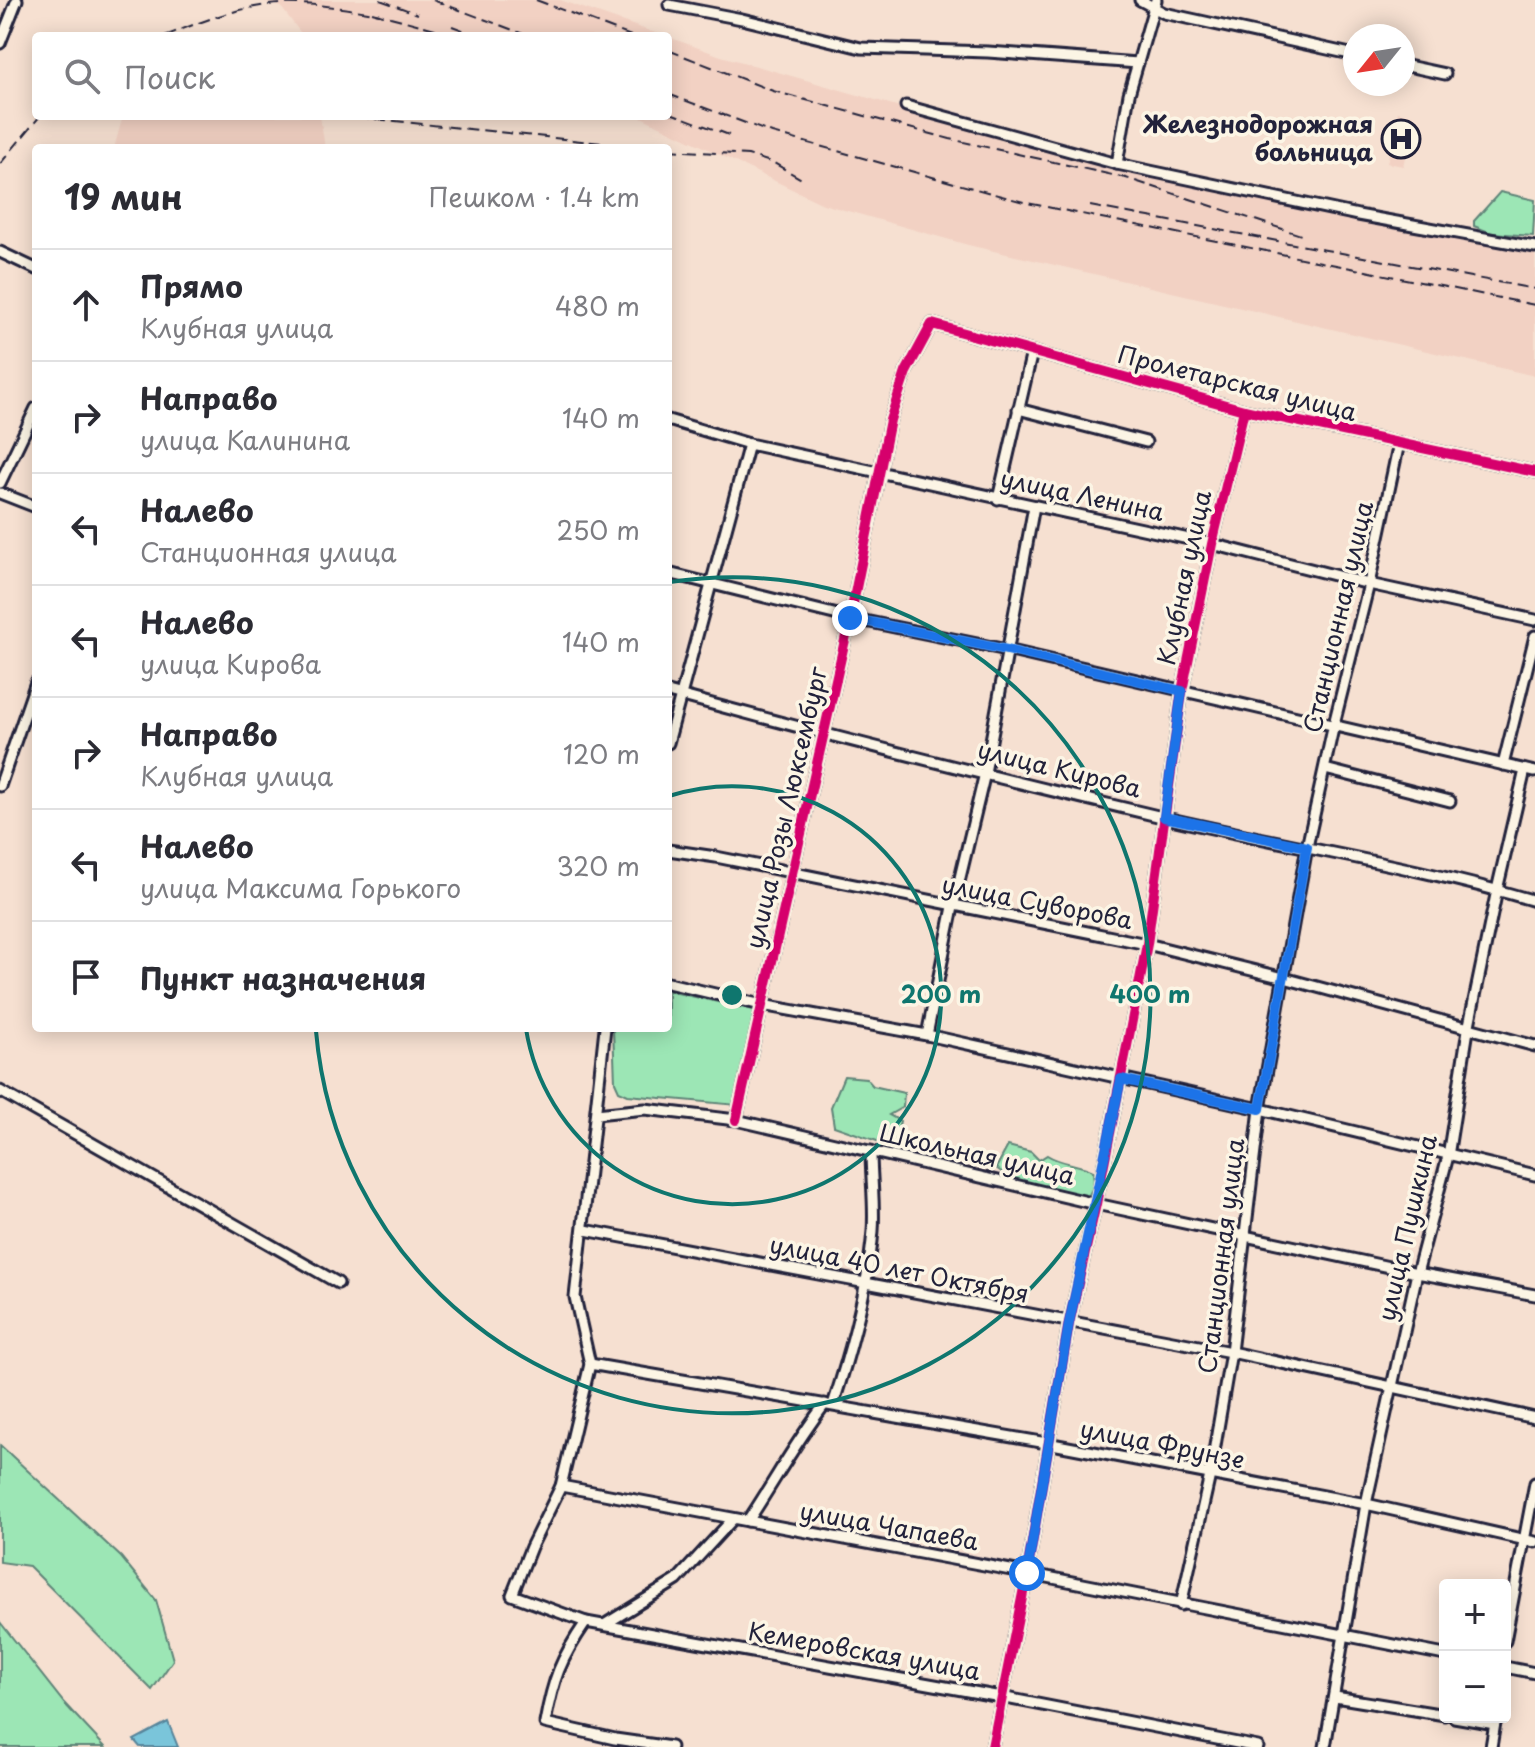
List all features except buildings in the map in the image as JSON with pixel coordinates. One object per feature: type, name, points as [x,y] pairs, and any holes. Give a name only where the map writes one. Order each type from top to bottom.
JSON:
[{"type":"street","points":[[0,43],[17,0]]},
{"type":"street","points":[[1140,0],[1155,4],[1164,13],[1343,52]]},
{"type":"street","points":[[1117,164],[1138,63],[1155,4]]},
{"type":"street","points":[[669,5],[861,48],[988,52],[1138,63]]},
{"type":"street","points":[[1415,68],[1445,74]]},
{"type":"street","points":[[906,106],[1117,164],[1358,215],[1535,247]]},
{"type":"street","points":[[0,252],[32,267]]},
{"type":"street","name":"Пролетарская улица","points":[[932,324],[1244,410],[1535,472]]},
{"type":"street","name":"улица Розы Люксембург","points":[[736,1120],[850,618],[890,420],[906,372],[932,324]]},
{"type":"street","points":[[998,499],[1032,352]]},
{"type":"street","points":[[1018,409],[1146,442]]},
{"type":"street","name":"Клубная улица","points":[[992,1747],[1027,1573],[1069,1323],[1096,1204],[1147,944],[1182,691],[1244,410]]},
{"type":"street","points":[[0,483],[32,416]]},
{"type":"street","name":"улица Ленина","points":[[672,421],[749,444],[879,474],[1212,544],[1369,584],[1535,620]]},
{"type":"street","name":"Станционная улица","points":[[1181,1605],[1210,1475],[1231,1352],[1260,1109],[1307,847],[1399,443]]},
{"type":"street","points":[[672,727],[749,444]]},
{"type":"street","points":[[0,493],[32,505]]},
{"type":"street","points":[[927,1035],[985,773],[1034,506]]},
{"type":"street","points":[[672,574],[850,618],[1007,650],[1530,771]]},
{"type":"street","points":[[1503,765],[1535,636]]},
{"type":"street","name":"улица Кирова","points":[[672,693],[824,735],[1164,817],[1535,901]]},
{"type":"street","points":[[0,786],[32,694]]},
{"type":"street","points":[[1325,769],[1450,801]]},
{"type":"street","name":"улица Пушкина","points":[[1325,1747],[1366,1504],[1417,1273],[1448,1156],[1468,1030],[1497,890],[1530,771]]},
{"type":"street","name":"улица Суворова","points":[[672,851],[1147,944],[1535,1046]]},
{"type":"street","points":[[672,984],[762,1005],[927,1035],[1260,1109],[1535,1175]]},
{"type":"street","points":[[561,1486],[590,1364],[575,1297],[585,1230],[605,1032]]},
{"type":"street","points":[[0,1091],[338,1283]]},
{"type":"street","name":"Школьная улица","points":[[596,1114],[645,1109],[736,1120],[1096,1204],[1417,1273],[1535,1295]]},
{"type":"street","points":[[748,1521],[797,1441],[829,1404],[840,1386],[873,1230],[871,1151]]},
{"type":"street","name":"улица 40 лет Октября","points":[[585,1230],[1231,1352],[1535,1418]]},
{"type":"street","name":"улица Фрунзе","points":[[590,1364],[1047,1443],[1366,1504],[1530,1540]]},
{"type":"street","points":[[1511,1617],[1530,1540],[1535,1483]]},
{"type":"street","name":"улица Чапаева","points":[[561,1486],[1439,1654]]},
{"type":"street","name":"Кемеровская улица","points":[[561,1486],[512,1595],[604,1626],[1001,1697],[1258,1747]]},
{"type":"street","points":[[604,1626],[677,1580],[733,1519]]},
{"type":"street","points":[[586,1622],[560,1663],[552,1683],[545,1723],[615,1739],[671,1747]]},
{"type":"street","points":[[1511,1668],[1535,1673]]},
{"type":"street","points":[[1335,1697],[1439,1714]]},
{"type":"street","points":[[1491,1747],[1496,1723]]},
{"type":"shaded area","points":[[261,0],[560,0],[652,32],[300,32],[281,7]]},
{"type":"shaded area","points":[[672,38],[721,56],[1051,150],[1535,249],[1535,376],[968,245],[823,204],[647,120],[672,120]]},
{"type":"shaded area","name":"Железнодорожная больница","points":[[1398,112],[1415,116],[1403,166],[1387,163]]},
{"type":"shaded area","points":[[122,120],[321,120],[324,144],[115,144]]},
{"type":"green space","points":[[1500,192],[1535,200],[1533,236],[1491,233],[1474,226],[1474,221]]},
{"type":"green space","points":[[672,992],[759,1011],[737,1105],[628,1095],[619,1091],[615,1082],[613,1032],[672,1032]]},
{"type":"green space","points":[[844,1076],[866,1078],[873,1086],[904,1093],[903,1107],[889,1115],[900,1121],[895,1141],[877,1141],[834,1126],[831,1107]]},
{"type":"green space","points":[[1008,1146],[1031,1152],[1039,1160],[1047,1155],[1093,1171],[1094,1185],[1088,1197],[1010,1178],[996,1168]]},
{"type":"green space","points":[[0,1445],[121,1557],[156,1600],[173,1660],[152,1690],[29,1566],[0,1562]]},
{"type":"green space","points":[[0,1622],[64,1703],[105,1747],[0,1747]]},
{"type":"water","points":[[168,1722],[178,1747],[140,1747],[134,1740]]},
{"type":"railway","points":[[380,0],[418,14]]},
{"type":"railway","points":[[433,0],[518,32]]},
{"type":"railway","points":[[536,0],[620,32]]},
{"type":"railway","points":[[176,32],[228,13],[268,5],[338,7],[380,14]]},
{"type":"railway","points":[[372,12],[446,32]]},
{"type":"railway","points":[[452,26],[468,32]]},
{"type":"railway","points":[[672,52],[773,91],[950,139],[1126,178],[1304,236]]},
{"type":"railway","points":[[672,96],[772,133],[1027,203],[1535,305]]},
{"type":"railway","points":[[672,114],[729,135]]},
{"type":"railway","points":[[0,164],[37,120]]},
{"type":"railway","points":[[385,120],[610,144]]},
{"type":"railway","points":[[672,150],[748,155],[774,163],[805,181]]},
{"type":"railway","points":[[1090,206],[1535,289]]},
{"type":"cycle path","points":[[736,1120],[850,618],[890,420],[906,372],[932,324],[1244,410],[1535,472]]},
{"type":"cycle path","points":[[992,1747],[1027,1573],[1069,1323],[1096,1204],[1147,944],[1182,691],[1244,410]]},
{"type":"place","name":"Железнодорожная больница","points":[[1401,139]]},
{"type":"route","points":[[850,618],[1007,650],[1182,691],[1164,817],[1307,847],[1260,1109],[1121,1079],[1069,1323],[1027,1573]]}]
